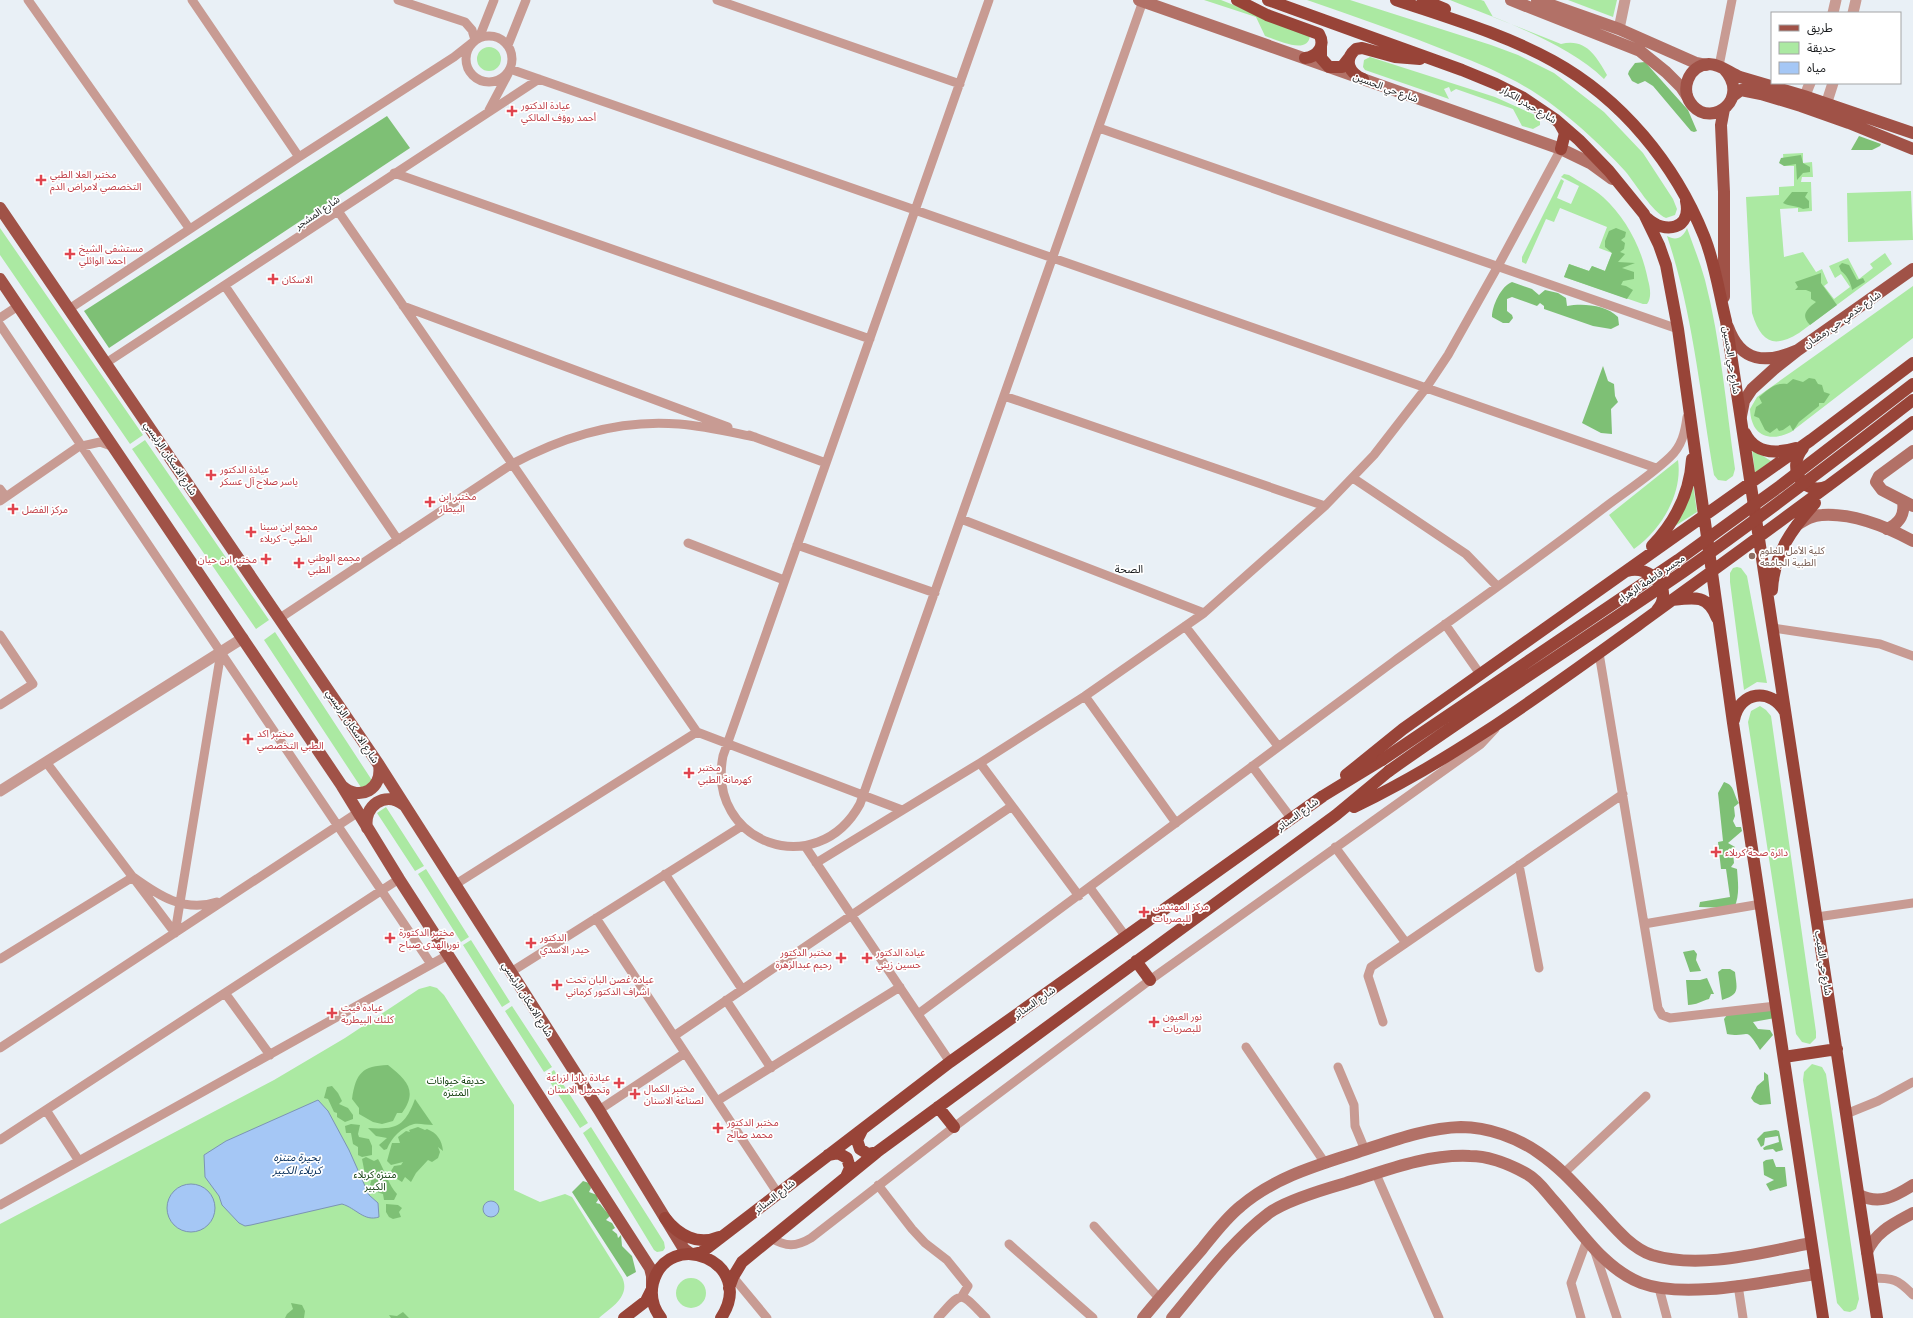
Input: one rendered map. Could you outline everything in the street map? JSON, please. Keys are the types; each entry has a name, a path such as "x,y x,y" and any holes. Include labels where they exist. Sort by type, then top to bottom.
{"highway":[{"path":"1238,0 1266,14 1317,32 1321,37 1321,58 1329,67 1342,66 1356,49 1362,48 1395,57 1434,60"},
{"name":"شارع حيدر الكرار","path":"1268,0 1496,84 1522,97 1556,120 1594,154 1644,214 1659,245 1666,265 1678,329"},
{"path":"1396,0 1477,27 1554,62 1596,91 1626,117 1645,137 1668,167 1683,191 1704,237 1726,321"},
{"path":"1423,0 1452,12 1477,27"},
{"path":"1305,58 1314,56 1322,46"},
{"path":"1349,58 1349,67 1352,72 1363,79"},
{"path":"1556,120 1562,126 1565,133 1562,149"},
{"path":"1644,214 1658,227 1669,228 1679,225 1686,216 1687,209 1683,191"},
{"name":"شارع حي الحسين","path":"1726,321 1770,609"},
{"path":"1678,329 1733,722 1823,1318"},
{"path":"1323,796 1376,750 1480,674 1811,440 1913,363"},
{"name":"مجسر فاطمة الزهراء","path":"1382,760 1678,560 1780,486 1913,384"},
{"name":"مجسر فاطمة الزهراء","path":"1336,815 1389,771 1489,701 1689,567 1785,498 1913,400"},
{"path":"1741,421 1747,438 1752,444 1764,451 1788,451 1811,440"},
{"path":"724,1315 729,1299 731,1282 742,1262 877,1152 1336,815 1422,770 1503,719 1599,653 1759,538 1913,422"},
{"path":"1622,573 1657,541 1678,511 1689,479 1694,438"},
{"path":"1811,440 1798,456 1796,466 1798,476 1805,484 1814,488 1825,488 1834,482"},
{"path":"1770,609 1772,580 1776,561 1784,543 1796,526 1834,482"},
{"path":"1622,573 1628,570 1641,569 1648,571 1658,580 1661,586 1661,605 1652,614"},
{"path":"1672,600 1692,598 1704,601 1713,609 1720,626"},
{"name":"شارع حي النقيب","path":"1770,609 1877,1318"},
{"path":"1733,722 1735,713 1740,705 1747,699 1756,696 1766,696 1774,699 1781,705 1786,714"},
{"name":"شارع السناتر","path":"624,1318 644,1303 652,1289 654,1278 669,1260 679,1256 702,1252 777,1192 863,1130 950,1062 1291,818 1323,796 1382,760"},
{"path":"1136,961 1150,980"},
{"path":"1784,1057 1837,1049"},
{"path":"938,1107 954,1127"},
{"path":"863,1130 857,1137 857,1144 860,1149 868,1154 877,1152"},
{"path":"828,1155 838,1153 847,1158 850,1168 846,1177"},
{"path":"665,1218 679,1232 693,1239 709,1241 725,1234"},
{"path":"692,1254 710,1259 717,1264 727,1279 731,1282"},
{"path":"652,1289 652,1301 656,1313 661,1318"}],"main road":[{"path":"1511,0 1640,51 1666,72 1681,87 1695,108 1702,112 1717,112 1724,109 1737,92 1744,90 1802,101"},
{"path":"1537,0 1619,29 1690,61 1721,67 1740,77 1802,101 1825,109 1913,133"},
{"name":"شارع حي الحسين","path":"1141,1 1562,149 1590,163 1625,190"},
{"path":"1687,96 1687,81 1690,74 1696,69 1706,65"},
{"path":"1721,67 1733,81 1733,96"},
{"name":"شارع حي الحسين","path":"1724,109 1720,124 1724,192 1723,276 1726,321"},
{"path":"1825,109 1913,149"},
{"name":"شارع الاسكان الرئيسي","path":"0,208 379,765 599,1110 684,1250 692,1254"},
{"path":"1886,288 1913,261"},
{"path":"1886,288 1913,269"},
{"path":"0,279 342,786 357,813 399,879 650,1268 652,1276 652,1289"},
{"name":"شارع خدمي حي رمضان","path":"1798,350 1886,288"},
{"path":"1726,321 1734,340 1741,349 1754,357 1769,360 1798,350"},
{"path":"1741,421 1744,401 1752,389 1798,350"},
{"path":"1887,529 1899,521 1904,508 1908,504 1878,487 1876,482 1882,473 1913,451"},
{"path":"1796,526 1812,517 1833,515 1856,519 1887,529 1913,541"},
{"path":"342,786 353,793 360,793 372,789 379,778 379,765"},
{"path":"367,828 366,822 368,811 377,802 388,799 400,802 405,806"},
{"path":"1143,1318 1228,1218 1240,1206 1258,1192 1279,1180 1324,1163 1406,1136 1461,1127 1476,1128 1521,1142 1539,1153 1564,1173 1612,1226 1632,1244 1656,1256 1669,1259 1705,1260 1742,1256 1811,1243"},
{"path":"1172,1318 1237,1240 1271,1212 1315,1192 1424,1159 1471,1156 1499,1161 1529,1175 1543,1188 1606,1261 1640,1282 1659,1288 1704,1289 1816,1274"},
{"path":"1859,1194 1869,1200 1883,1199 1892,1197 1913,1185"},
{"path":"1867,1252 1871,1242 1884,1230 1913,1213"}],"street":[{"path":"28,0 190,228"},
{"path":"192,0 299,157"},
{"path":"398,0 465,22 470,26 475,40"},
{"path":"494,0 475,40 466,55 468,69 477,79 491,82 498,80 509,70"},
{"path":"508,45 526,0"},
{"path":"717,0 960,84"},
{"path":"989,0 784,580 721,765 721,782 729,808 742,826 756,837 769,843 783,846 805,846 825,839 843,827 853,816 864,795 1099,128 1141,1"},
{"path":"1619,29 1625,0"},
{"path":"1721,67 1732,0"},
{"path":"1833,12 1836,0"},
{"path":"1854,12 1856,0"},
{"path":"69,309 190,228 454,57 475,40 485,36 498,37 508,45 512,57 509,70 499,93 487,113"},
{"path":"509,70 539,79 1656,468"},
{"name":"شارع المشجر","path":"106,363 539,79"},
{"path":"1802,101 1810,84"},
{"path":"1825,109 1833,84"},
{"path":"1099,128 1678,329"},
{"path":"816,863 980,763 1086,696 1204,613 1325,506 1353,478 1403,420 1448,355 1562,149"},
{"path":"394,173 870,339"},
{"path":"338,211 697,732 902,810"},
{"path":"225,286 398,540"},
{"path":"0,318 18,306"},
{"path":"403,306 826,463"},
{"path":"0,325 431,964"},
{"path":"1004,396 1325,506"},
{"path":"918,1014 1090,888 1278,746 1575,530 1656,468 1674,453 1681,441 1685,431 1689,404"},
{"path":"280,618 512,464 539,449 564,439 596,430 633,424 679,424 755,437"},
{"path":"0,489 3,499 81,445 100,442 114,447"},
{"path":"1353,478 1466,554 1497,586"},
{"path":"961,519 1204,613"},
{"path":"688,543 784,580"},
{"path":"797,545 935,593"},
{"path":"1445,624 1480,674"},
{"path":"1185,626 1278,746"},
{"path":"1773,628 1873,643 1913,656"},
{"path":"0,635 33,684 0,705"},
{"path":"0,791 243,638"},
{"path":"175,933 221,652"},
{"path":"1599,653 1658,1008 1662,1015 1670,1018 1776,1006"},
{"path":"1086,696 1176,823"},
{"path":"771,1238 786,1245 803,1243 954,1127 1150,980 1481,744 1503,719"},
{"path":"456,884 697,732"},
{"path":"46,762 175,933"},
{"path":"980,763 1079,896"},
{"path":"1252,766 1291,818"},
{"path":"1383,1022 1368,973 1371,967 1622,794"},
{"path":"674,1036 1012,806"},
{"path":"1,1045 357,813"},
{"path":"511,972 742,826"},
{"path":"805,846 950,1062"},
{"path":"1335,847 1406,943"},
{"path":"1520,865 1539,968"},
{"path":"665,874 742,989"},
{"path":"133,877 156,894 180,903 201,905 224,901"},
{"path":"0,959 133,877"},
{"path":"0,1140 399,879"},
{"path":"1090,888 1126,936"},
{"path":"1817,917 1913,903"},
{"path":"1644,924 1760,904"},
{"path":"596,918 777,1192"},
{"path":"0,1204 448,955"},
{"path":"717,1101 900,987"},
{"path":"225,993 270,1055"},
{"path":"726,1000 771,1068"},
{"path":"1246,1047 1324,1163"},
{"path":"599,1110 685,1053"},
{"path":"1338,1067 1354,1105 1355,1126 1365,1150"},
{"path":"1846,1114 1878,1101 1913,1082"},
{"path":"1564,1173 1646,1096"},
{"path":"46,1110 79,1161"},
{"path":"1376,1174 1439,1318"},
{"path":"878,1185 925,1243 947,1260 968,1286 962,1296 955,1298 938,1318"},
{"path":"1094,1226 1159,1298"},
{"path":"1009,1244 1092,1318"},
{"path":"1581,1318 1571,1283 1590,1244"},
{"path":"1590,1244 1617,1318"},
{"path":"1871,1278 1890,1278 1897,1280 1913,1295"},
{"path":"731,1282 767,1318"},
{"path":"1738,1285 1743,1318"},
{"path":"1659,1288 1667,1318"},
{"path":"962,1296 986,1318"}],"green space":[{"path":"1204,0 1221,0 1310,35 1308,41 1304,45 1298,46 1265,36 1256,17"},
{"path":"1307,0 1350,0 1491,45 1518,55 1554,73 1604,112 1643,153 1673,199 1677,209 1675,215 1666,218 1655,210 1625,171 1582,129 1542,97 1518,82 1465,58 1398,32"},
{"path":"1450,0 1484,1 1493,17 1489,15"},
{"path":"1568,0 1617,0 1613,17"},
{"path":"1511,24 1561,44 1570,43 1584,46 1599,61 1607,75 1604,79 1572,54"},
{"path":"489,47 498,50 501,59 498,68 489,71 480,68 477,59 480,50"},
{"path":"1370,57 1495,97 1537,116 1540,119 1540,125 1533,129 1522,126 1513,109 1456,89 1451,92 1449,87 1444,89 1449,99 1365,70 1363,67 1364,60"},
{"path":"1645,62 1688,110 1697,131 1691,131 1653,86 1645,81 1638,84 1632,81 1628,74 1629,71 1635,63"},
{"path":"387,116 410,148 109,348 84,311"},
{"path":"1859,136 1881,144 1872,150 1851,150"},
{"path":"1803,153 1803,163 1812,162 1813,177 1802,177 1801,182 1811,182 1812,211 1798,212 1798,208 1780,209 1784,257 1803,252 1816,272 1822,269 1828,283 1824,286 1834,299 1850,287 1841,274 1835,278 1829,266 1848,258 1859,279 1873,268 1870,264 1885,253 1892,264 1799,333 1782,341 1775,341 1769,340 1759,331 1752,313 1746,197 1779,195 1779,187 1794,186 1794,166 1784,166 1783,154"},
{"path":"1801,155 1803,163 1810,167 1810,172 1803,173 1797,180 1796,164 1784,166 1779,163 1781,158"},
{"path":"1564,174 1569,175 1603,197 1612,206 1626,225 1642,257 1645,268 1650,292 1650,299 1647,304 1643,304 1564,277 1569,264 1589,271 1592,266 1605,271 1612,253 1599,248 1607,227 1560,208 1554,222 1546,219 1526,264 1522,262 1522,257 1561,179 1564,181 1557,198 1571,204 1579,186 1561,177"},
{"path":"1911,191 1913,240 1848,242 1847,193"},
{"path":"1792,192 1808,192 1805,197 1809,201 1809,208 1803,209 1783,203"},
{"path":"0,228 143,435 130,444 0,255"},
{"path":"1616,228 1626,232 1625,237 1621,240 1625,243 1624,249 1620,252 1625,254 1618,262 1635,263 1622,268 1634,272 1634,279 1623,281 1621,285 1633,290 1627,299 1564,277 1569,264 1589,271 1592,266 1605,271 1612,253 1605,247 1605,241 1609,231"},
{"path":"1687,228 1699,260 1711,303 1723,374 1735,469 1733,476 1726,481 1718,480 1714,475 1690,324 1676,265 1667,236 1670,238 1679,238"},
{"path":"1842,263 1849,265 1857,280 1863,278 1865,282 1852,290 1848,279 1841,271 1839,266"},
{"path":"1821,273 1821,283 1837,305 1810,325 1805,318 1805,315 1810,307 1816,302 1811,299 1811,292 1806,290 1795,290 1798,287 1795,282"},
{"path":"1512,282 1532,289 1539,295 1545,290 1558,293 1566,298 1567,306 1587,305 1601,307 1618,317 1619,325 1611,329 1593,326 1544,309 1544,306 1540,303 1537,306 1512,297 1507,299 1507,311 1513,318 1509,323 1503,323 1492,317 1492,313 1495,302 1501,292 1508,284"},
{"path":"1913,286 1913,338 1791,432 1775,437 1762,434 1757,431 1751,418 1750,409 1757,397"},
{"path":"1603,366 1608,381 1614,384 1615,396 1618,402 1611,409 1612,434 1601,433 1582,423"},
{"path":"1809,378 1815,379 1818,384 1822,385 1824,392 1830,394 1824,403 1819,403 1819,406 1799,422 1793,431 1790,425 1779,431 1777,428 1770,433 1765,430 1759,418 1754,416 1756,407 1762,403 1759,397 1775,385 1787,384 1793,379 1803,382"},
{"path":"145,440 269,620 256,629 132,449"},
{"path":"1752,449 1771,461 1755,473"},
{"path":"1678,460 1679,473 1677,486 1668,510 1653,532 1634,549 1609,515"},
{"path":"1693,484 1697,512 1675,526 1684,510"},
{"path":"1733,568 1741,568 1747,576 1767,683 1757,682 1744,690 1730,582 1730,573"},
{"path":"275,632 377,788 366,795 264,640"},
{"path":"1760,706 1771,716 1816,1032 1816,1038 1810,1044 1802,1042 1796,1034 1748,722 1751,711"},
{"path":"1724,782 1730,785 1739,803 1734,807 1735,816 1733,821 1736,827 1741,827 1742,831 1728,843 1735,847 1733,853 1734,863 1731,867 1737,869 1737,899 1734,908 1699,907 1700,902 1730,897 1726,869 1721,869 1718,842 1723,841 1718,793"},
{"path":"386,807 424,866 415,871 377,813"},
{"path":"426,869 469,937 461,942 418,874"},
{"path":"471,940 510,1002 502,1007 463,945"},
{"path":"1694,950 1697,954 1696,960 1701,971 1690,972 1683,952"},
{"path":"1722,969 1730,969 1735,972 1737,987 1732,996 1722,1000 1718,972"},
{"path":"1707,978 1714,994 1711,994 1709,999 1696,1004 1688,1005 1686,980 1700,980"},
{"name":"متنزه كربلاء الكبير","path":"430,986 437,988 444,995 514,1105 514,1190 540,1202 565,1194 572,1197 622,1277 624,1290 622,1295 614,1305 599,1318 0,1318 0,1224 274,1080 345,1038 419,989"},
{"path":"512,1006 552,1067 544,1072 505,1011"},
{"path":"1773,1010 1775,1018 1753,1022 1758,1029 1770,1030 1773,1035 1760,1050 1749,1035 1727,1034 1724,1019 1727,1015"},
{"path":"1812,1064 1822,1067 1826,1074 1859,1299 1856,1309 1850,1312 1844,1311 1837,1303 1803,1080 1804,1072"},
{"path":"388,1065 405,1081 410,1092 407,1105 402,1113 397,1113 393,1121 382,1124 373,1122 359,1114 359,1108 352,1099 358,1077 366,1069"},
{"path":"554,1070 588,1123 580,1128 546,1076"},
{"path":"1764,1072 1768,1075 1771,1104 1760,1105 1754,1102 1751,1098 1757,1086 1764,1080"},
{"path":"332,1086 342,1101 339,1104 348,1108 353,1115 353,1119 345,1122 337,1117 337,1113 334,1112 328,1099 324,1098 327,1087"},
{"path":"415,1099 433,1125 410,1125 398,1134 391,1141 387,1149 384,1150 379,1145 387,1138 376,1136 368,1128 386,1128 399,1124 408,1115"},
{"path":"351,1124 360,1125 358,1134 359,1137 369,1139 372,1146 372,1155 362,1157 358,1155 358,1147 353,1144 351,1133 346,1133 345,1126"},
{"path":"418,1127 425,1130 427,1129 434,1133 440,1140 443,1151 438,1147 440,1152 438,1158 432,1162 428,1160 416,1173 411,1182 405,1177 402,1182 394,1177 391,1171 394,1166 401,1165 403,1162 391,1165 387,1161 392,1143 400,1143 398,1137 406,1131 410,1132 409,1130"},
{"path":"591,1127 664,1242 665,1248 663,1251 657,1252 654,1250 583,1133"},
{"path":"1779,1131 1783,1150 1776,1152 1773,1149 1764,1150 1763,1148 1766,1146 1779,1142 1778,1136 1765,1138 1764,1145 1761,1147 1757,1139 1764,1132"},
{"path":"366,1157 374,1161 378,1159 397,1194 394,1200 384,1200 383,1194 377,1192 370,1185 372,1178 365,1174 362,1159"},
{"path":"1773,1159 1776,1167 1785,1167 1787,1186 1770,1191 1766,1184 1774,1180 1764,1175 1763,1162"},
{"path":"583,1181 589,1183 591,1188 589,1192 597,1195 598,1200 596,1203 600,1204 610,1216 606,1220 612,1223 615,1228 612,1230 617,1234 618,1238 621,1235 622,1246 632,1256 636,1272 627,1277 572,1192"},
{"path":"386,1204 398,1205 402,1208 399,1212 401,1217 393,1219 389,1217 386,1212"},
{"path":"691,1278 702,1282 706,1293 702,1304 691,1308 680,1304 676,1293 680,1282"},
{"path":"291,1303 302,1305 305,1311 304,1318 285,1318 293,1309"},
{"path":"403,1312 409,1318 391,1318 389,1315 397,1316"}],"water":[{"name":"بحيرة متنزه كربلاء الكبير","path":"318,1100 328,1111 349,1150 369,1195 378,1203 379,1217 369,1218 342,1204 251,1225 245,1226 239,1223 222,1205 219,1196 205,1177 204,1155 226,1141"},
{"path":"191,1184 200,1186 208,1191 213,1199 215,1208 213,1217 208,1225 200,1230 191,1232 182,1230 174,1225 169,1217 167,1208 169,1199 174,1191 182,1186"},
{"path":"488,1201 494,1201 499,1206 497,1215 494,1217 488,1217 483,1212 483,1206"}],"place":[{"name":"عيادة الدكتور أحمد روؤف المالكي","path":"512,111"},
{"name":"مختبر العلا الطبي التخصصي لامراض الدم","path":"41,180"},
{"name":"مستشفى الشيخ احمد الوائلي","path":"70,254"},
{"name":"الاسكان","path":"273,279"},
{"name":"عيادة الدكتور ياسر صلاح آل عسكر","path":"211,475"},
{"name":"مختبر ابن البيطار","path":"430,502"},
{"name":"مركز الفضل","path":"13,509"},
{"name":"مجمع ابن سينا الطبي - كربلاء","path":"251,532"},
{"name":"كلية الأمل للعلوم الطبية الجامعة","path":"1752,556"},
{"name":"مختبر ابن حيان","path":"266,559"},
{"name":"مجمع الوطني الطبي","path":"299,563"},
{"name":"مختبر اكد الطبي التخصصي","path":"248,739"},
{"name":"مختبر كهرمانة الطبي","path":"689,773"},
{"name":"دائرة صحة كربلاء","path":"1716,852"},
{"name":"مركز المهندس للبصريات","path":"1144,912"},
{"name":"مختبر الدكتورة نور الهدى صباح","path":"390,938"},
{"name":"الدكتور حيدر الاسدي","path":"531,943"},
{"name":"مختبر الدكتور رحيم عبدالزهرة","path":"841,958"},
{"name":"عيادة الدكتور حسين زيني","path":"867,958"},
{"name":"عياده غصن البان تحت اشراف الدكتور كرماني","path":"557,985"},
{"name":"عيادة فيت كلنك البيطرية","path":"332,1013"},
{"name":"نور العيون للبصريات","path":"1154,1022"},
{"name":"عيادة برادا لزراعة وتجميل الاسنان","path":"619,1083"},
{"name":"مختبر الكمال لصناعة الاسنان","path":"635,1094"},
{"name":"مختبر الدكتور محمد صالح","path":"718,1128"}],"district":[{"name":"الصحة","path":"1129,569"}],"park label":[{"name":"حديقة حيوانات المتنزه","path":"456,1086"}]}
